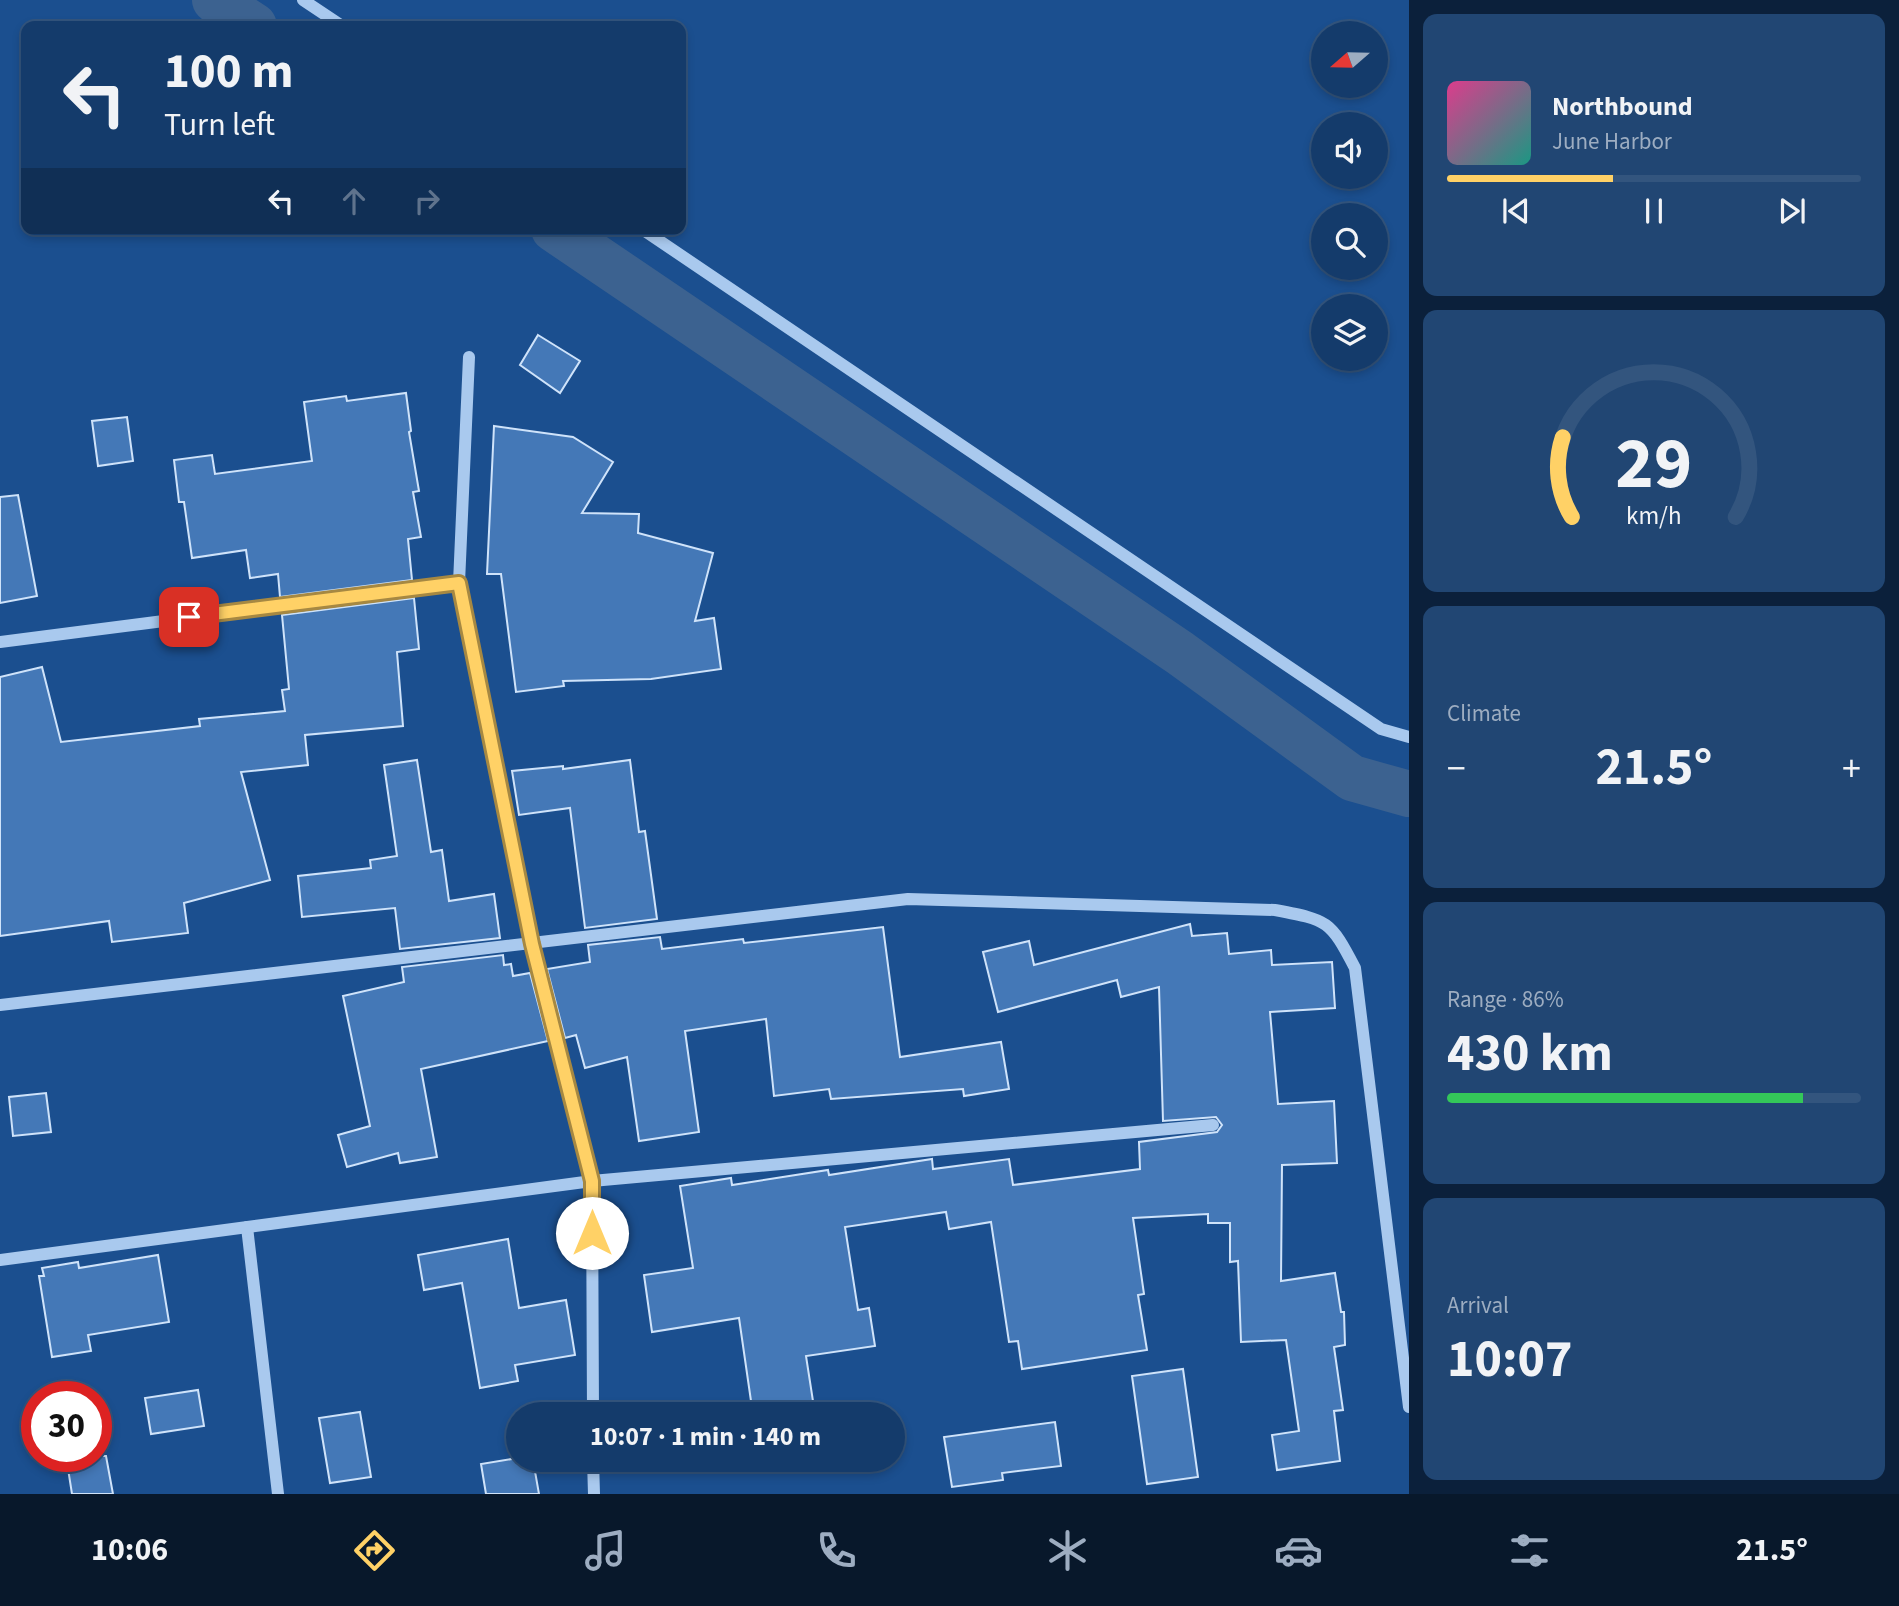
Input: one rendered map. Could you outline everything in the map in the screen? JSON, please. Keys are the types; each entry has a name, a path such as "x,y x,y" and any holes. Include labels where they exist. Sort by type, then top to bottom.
{"street":[{"path":"303,0 334,21"},
{"path":"651,235 1381,729 1409,737"},
{"path":"469,357 459,583 532,944 592,1181 593,1402"},
{"path":"0,642 459,583"},
{"path":"0,1005 908,899 1275,910 1318,918 1337,935 1355,968 1409,1407"},
{"path":"0,1260 592,1181 1213,1125"},
{"path":"247,1227 278,1494"},
{"path":"593,1472 594,1494"}],"building":[{"path":"538,335 580,361 560,393 520,365"},
{"path":"406,393 409,432 419,491 413,492 421,537 408,539 412,580 280,597 278,574 250,578 246,550 192,558 184,502 179,502 174,460 212,455 215,474 312,461 304,402 346,396 347,401"},
{"path":"127,417 133,461 98,466 92,421"},
{"path":"494,426 573,437 613,462 582,513 639,514 638,533 713,553 695,621 714,618 721,669 651,679 563,681 564,686 516,692 501,574 487,574"},
{"path":"18,495 37,596 0,603 0,497"},
{"path":"414,598 419,649 397,652 403,726 305,735 308,765 241,772 270,880 184,903 188,933 112,942 109,921 0,936 0,677 42,667 61,742 200,726 199,719 285,711 282,690 289,689 282,615"},
{"path":"417,760 431,852 442,850 449,901 494,894 500,938 400,949 395,908 302,917 298,876 371,868 370,860 397,856 384,765"},
{"path":"630,760 639,832 645,831 657,919 585,928 570,808 519,815 512,771 563,766 563,769"},
{"path":"1190,924 1192,936 1227,933 1229,954 1271,950 1272,965 1332,962 1335,1008 1270,1012 1278,1104 1334,1101 1337,1163 1282,1165 1281,1281 1335,1273 1341,1312 1344,1312 1345,1345 1334,1347 1343,1410 1334,1411 1340,1461 1277,1470 1272,1435 1299,1431 1286,1340 1241,1342 1238,1261 1230,1262 1230,1223 1208,1223 1208,1214 1133,1218 1144,1294 1138,1295 1147,1350 1022,1369 1018,1341 1009,1342 991,1222 949,1229 946,1212 845,1227 858,1310 869,1308 875,1346 806,1356 813,1402 745,1402 751,1401 739,1318 652,1332 644,1275 693,1268 680,1186 731,1178 732,1185 828,1170 829,1175 932,1159 933,1169 1009,1159 1013,1185 1140,1169 1139,1142 1217,1132 1222,1125 1216,1117 1163,1121 1159,987 1121,997 1117,980 998,1012 983,952 1029,941 1034,965"},
{"path":"883,927 900,1057 1001,1042 1009,1089 964,1096 963,1089 831,1099 829,1089 774,1096 766,1019 685,1031 699,1132 639,1141 627,1057 585,1068 576,1035 565,1038 547,969 590,962 588,945 660,937 662,949 743,939 744,943"},
{"path":"503,955 504,965 511,964 513,976 530,973 548,1041 421,1069 437,1157 400,1163 398,1153 347,1167 338,1135 370,1126 343,996 404,982 402,967"},
{"path":"46,1093 51,1132 13,1136 9,1097"},
{"path":"508,1239 519,1308 566,1300 575,1355 515,1365 518,1381 480,1388 462,1283 424,1290 418,1255"},
{"path":"158,1255 169,1322 88,1335 91,1351 52,1357 39,1276 44,1276 42,1268 78,1262 79,1268"},
{"path":"1183,1369 1198,1477 1147,1484 1132,1376"},
{"path":"198,1390 204,1426 151,1434 145,1398"},
{"path":"360,1412 371,1477 330,1483 319,1418"},
{"path":"1055,1422 1061,1466 1002,1473 1003,1480 952,1487 944,1437"},
{"path":"506,1460 506,1472 535,1472 539,1494 486,1494 481,1464"},
{"path":"69,1472 109,1472 113,1494 72,1494"}],"waterway":[{"path":"215,0 246,21"},
{"path":"563,235 1180,653 1352,778 1409,794"}],"route":[{"path":"189,617 459,583 532,944 592,1181 592,1233"}]}
